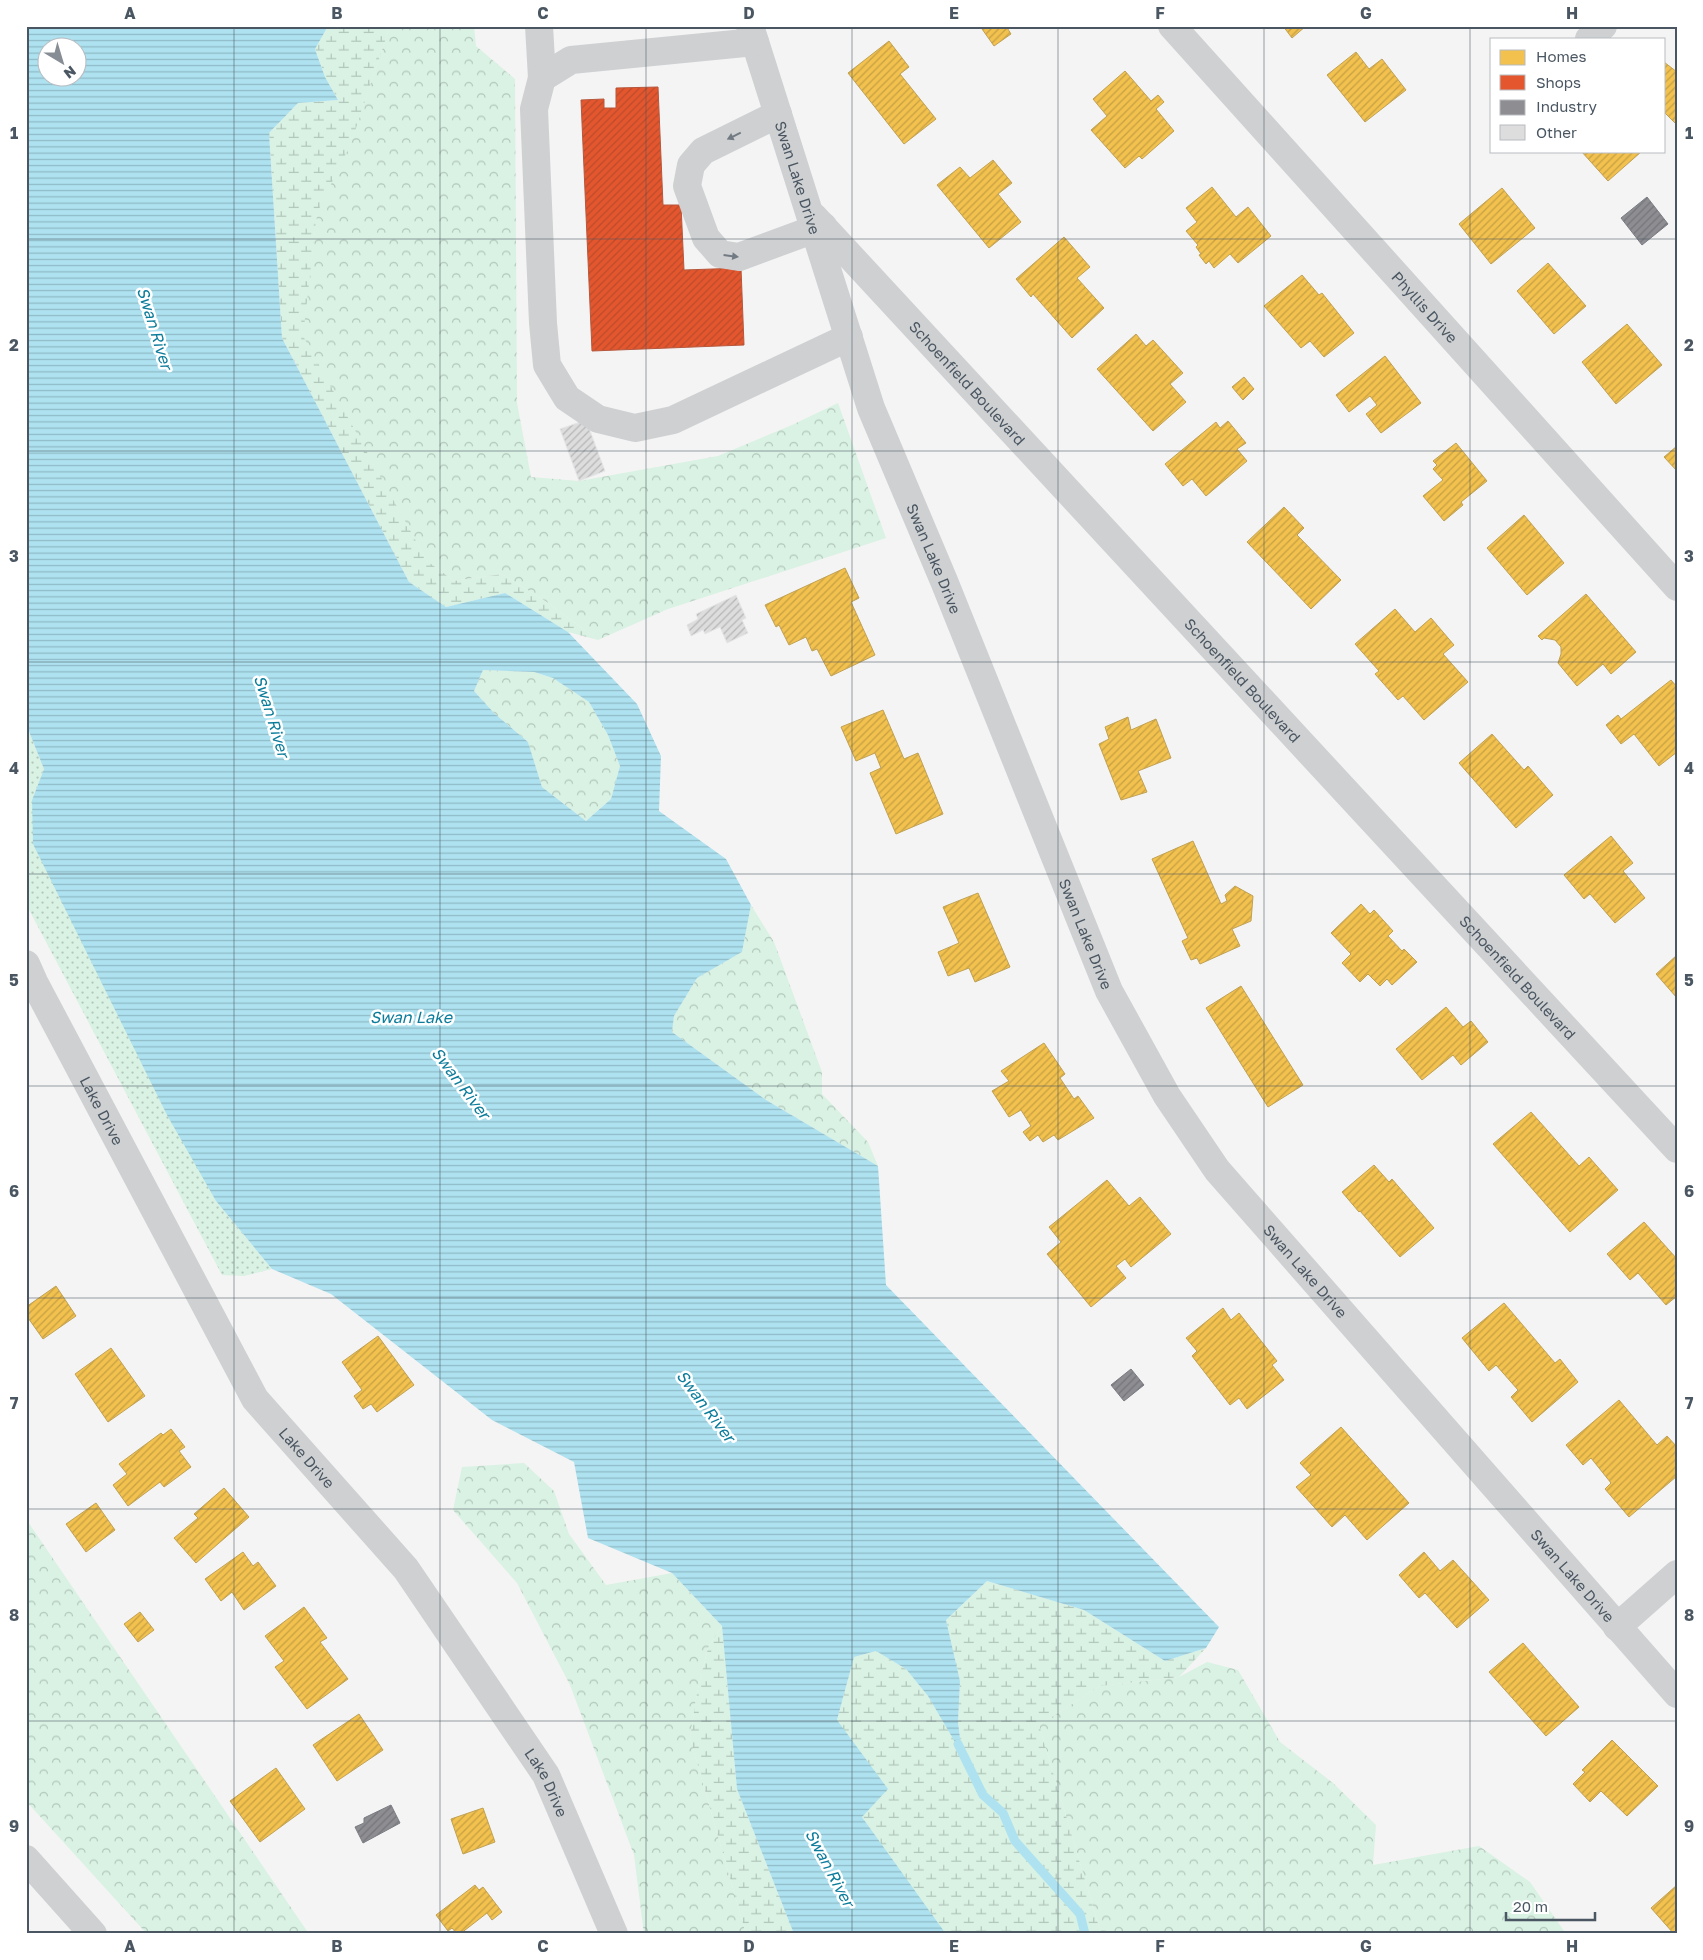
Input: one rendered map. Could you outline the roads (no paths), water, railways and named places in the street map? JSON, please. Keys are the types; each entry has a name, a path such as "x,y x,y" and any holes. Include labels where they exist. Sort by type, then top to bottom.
{"street":[{"path":"539,26 542,78 534,109 544,332 547,365 568,398 598,419 635,428 672,420 849,337"},
{"name":"Phyllis Drive","path":"1172,26 1677,587"},
{"path":"1590,38 1603,26"},
{"path":"542,78 571,60 752,34"},
{"name":"Swan Lake Drive","path":"752,34 815,222 871,408 948,590 1109,991 1167,1096 1217,1170 1677,1694"},
{"path":"778,114 703,151 690,165 687,186 706,238 720,254 739,257 815,222"},
{"name":"Schoenfield Boulevard","path":"815,222 1677,1150"},
{"name":"Lake Drive","path":"26,964 255,1399 406,1569 546,1775 614,1934"},
{"path":"1617,1627 1677,1574"},
{"path":"26,1859 93,1934"}],"water":[{"name":"Swan Lake","path":"26,26 328,26 315,49 325,77 338,100 298,103 269,133 282,338 409,582 446,607 505,593 568,632 637,704 661,756 659,811 726,859 751,905 742,952 697,978 674,1016 672,1032 766,1100 878,1166 886,1285 1219,1627 1206,1648 1165,1661 1084,1610 987,1581 946,1620 960,1681 958,1722 962,1754 928,1696 906,1669 876,1651 854,1657 837,1720 888,1789 862,1817 946,1934 794,1934 737,1789 722,1626 672,1573 588,1538 574,1462 492,1420 331,1294 272,1269 216,1201 167,1115 33,844 32,800 44,769 26,724","holes":["483,670 534,672 553,678 589,702 608,735 620,766 611,799 586,821 542,787 528,742 494,713 474,691"]}],"waterway":[{"path":"958,1744 983,1795 1003,1813 1015,1841 1080,1914 1085,1934"}],"water label":[{"name":"Swan River","path":"155,328"},
{"name":"Swan River","path":"272,716"},
{"name":"Swan River","path":"461,1083"},
{"name":"Swan River","path":"706,1406"},
{"name":"Swan River","path":"830,1868"}]}
